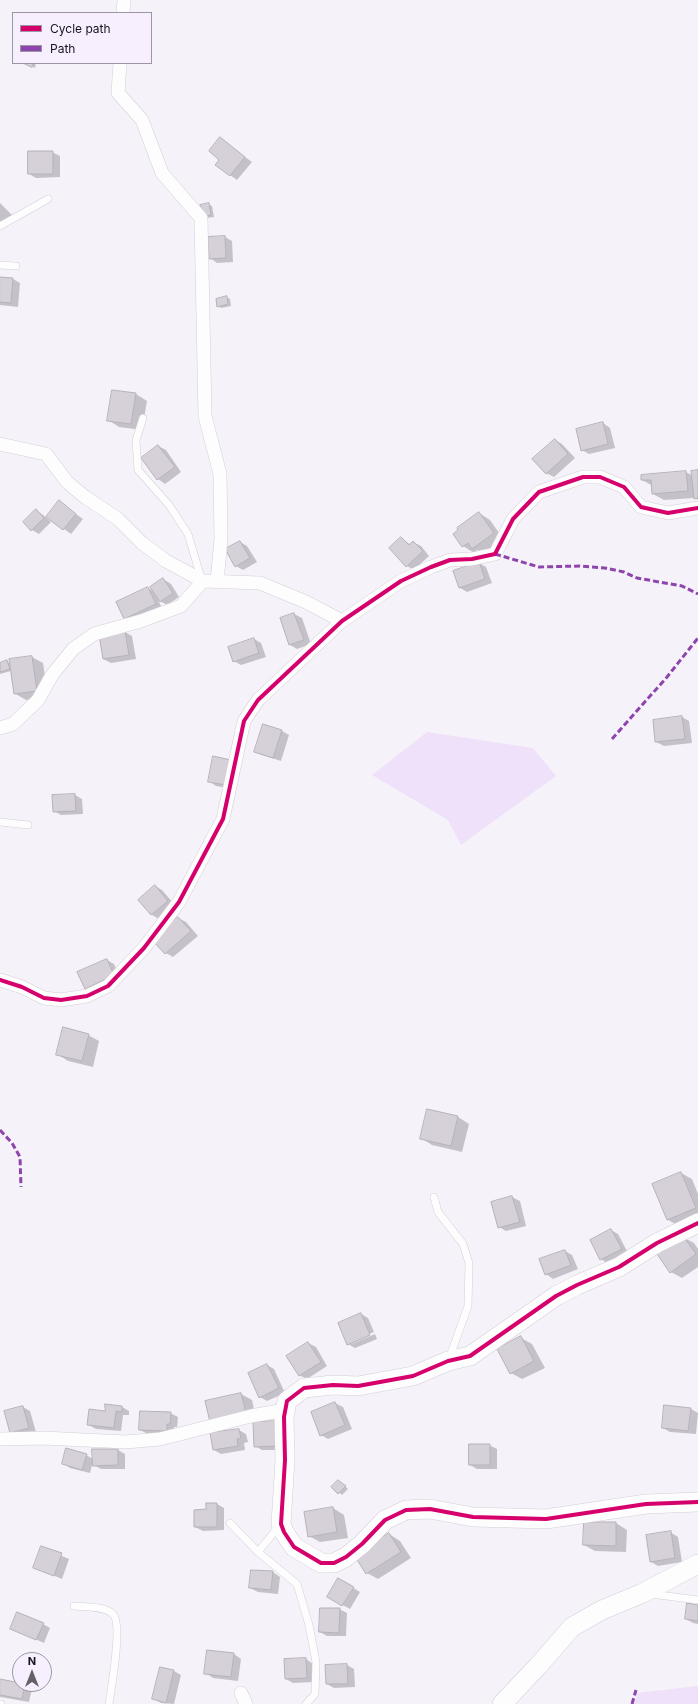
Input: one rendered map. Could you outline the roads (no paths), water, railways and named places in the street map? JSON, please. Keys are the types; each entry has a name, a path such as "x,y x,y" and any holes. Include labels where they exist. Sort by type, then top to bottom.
{"street":[{"path":"123,12 124,0"},
{"path":"120,64 118,93 142,120 162,173 200,218 205,416 220,474 221,539 218,582"},
{"path":"0,444 46,454 67,482 85,498 118,519 142,543 166,561 203,581 260,584 306,602 342,621"},
{"path":"0,980 22,987 44,998 61,1000 86,996 108,986 144,948 179,902 223,819 244,721 258,700 342,621 401,581 450,560 472,559 495,554 513,519 539,492 583,477 600,477 624,488 641,507 668,513 698,508"},
{"path":"0,728 13,724 38,700 52,675 73,649 94,634 141,621 181,606 203,581"},
{"path":"698,1223 657,1243 619,1267 576,1285 556,1296 470,1356 448,1362 413,1376 358,1386 333,1385 304,1388 287,1401 285,1410 285,1460 281,1524 284,1532 294,1547 321,1563 334,1563 346,1557 362,1544 385,1520 406,1510 430,1509 473,1517 546,1519 646,1504 698,1502"},
{"path":"0,1440 43,1438 126,1442 160,1439 251,1416 285,1410"},
{"path":"502,1704 572,1627 602,1610 643,1593 698,1564"}],"lane":[{"path":"0,226 48,200"},
{"path":"0,265 16,266"},
{"path":"143,418 136,440 138,470 169,505 188,534 203,581"},
{"path":"0,822 28,825"},
{"path":"434,1197 438,1212 463,1244 469,1263 468,1306 448,1362"},
{"path":"230,1523 258,1552 297,1584 309,1625 316,1662 316,1694 306,1704"},
{"path":"258,1552 281,1524"},
{"path":"643,1593 698,1600"},
{"path":"74,1606 105,1610 114,1615 117,1622 118,1634 109,1704"}]}
